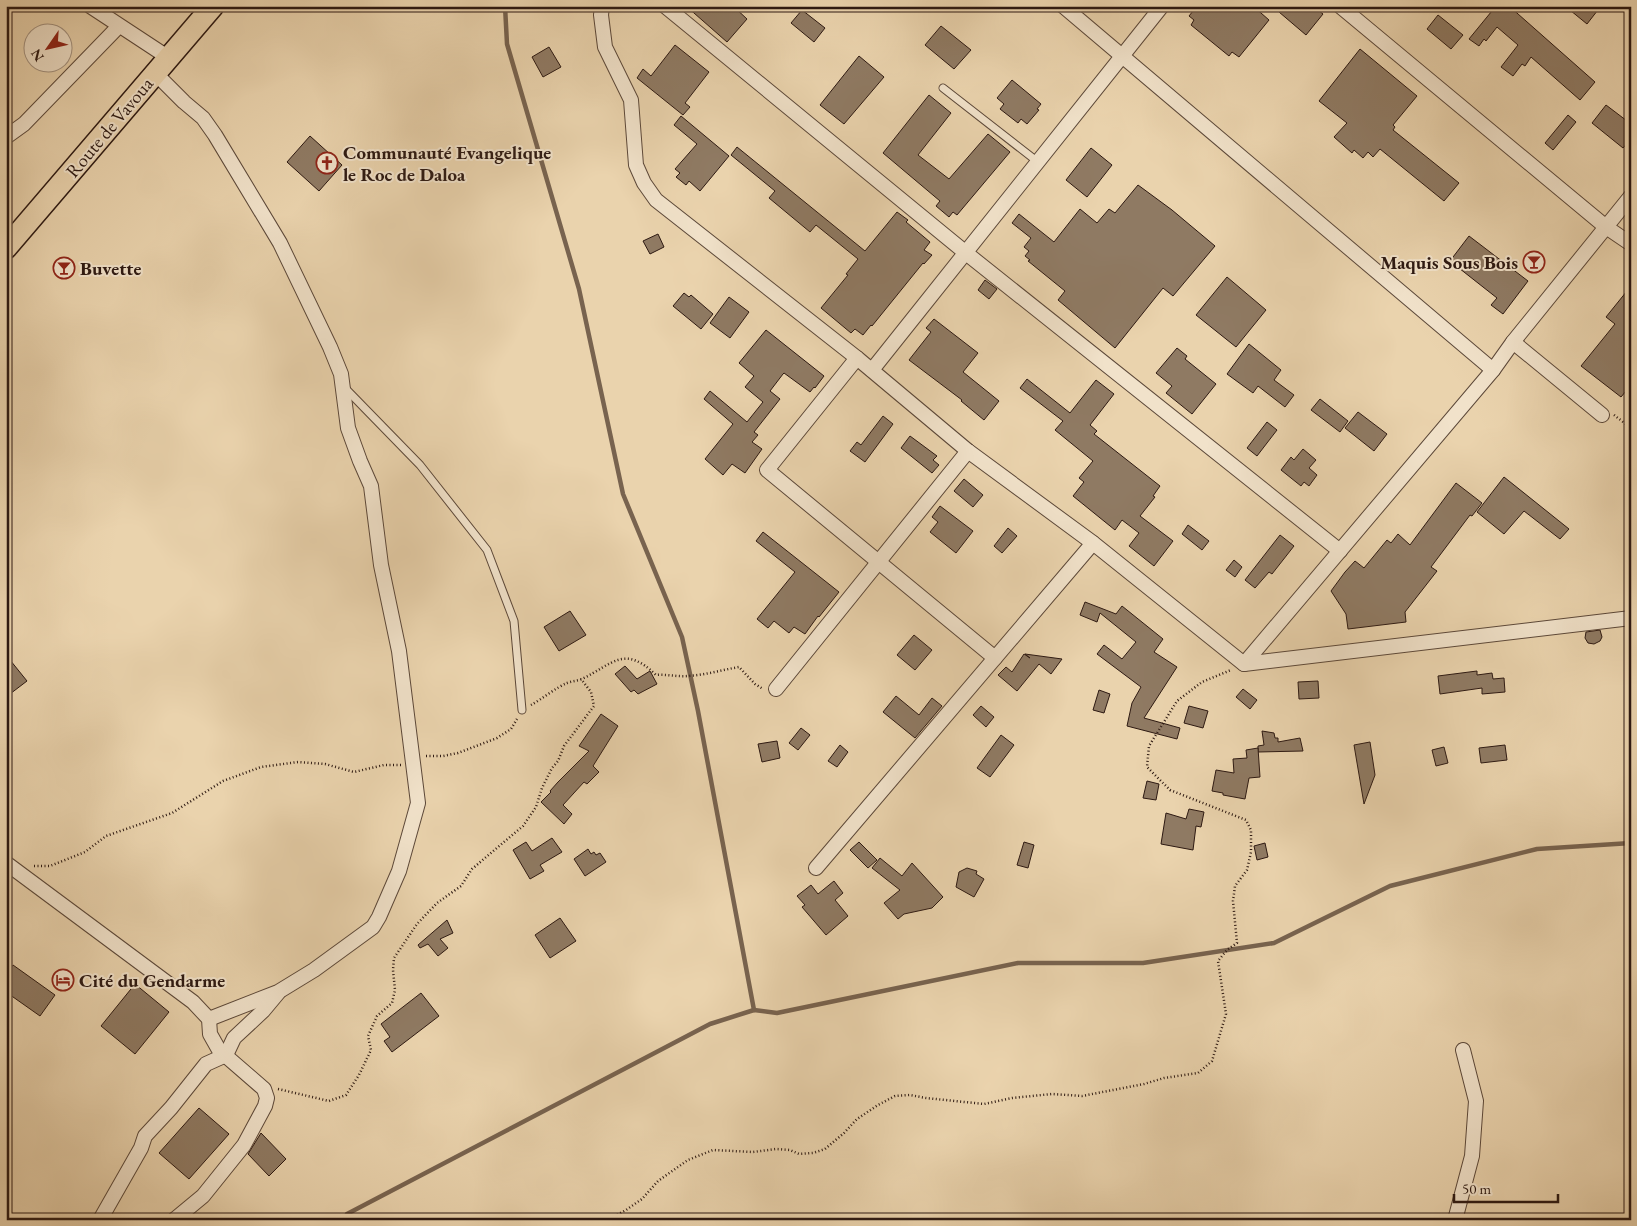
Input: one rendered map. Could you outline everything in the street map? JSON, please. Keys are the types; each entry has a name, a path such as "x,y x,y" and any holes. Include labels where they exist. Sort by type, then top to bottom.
{"main road":[{"name":"Route de Vavoua","path":"6,248 212,6"}],"street":[{"path":"90,6 119,26 162,66 184,102 210,126 280,243 330,347 341,374 348,428 371,486 381,565 398,650 418,803 399,871 380,917 373,927 314,970 278,992 209,1019"},
{"path":"602,6 601,15 605,46 631,100 636,165 644,183 656,200 872,370 968,451 1093,543 1244,664 1631,618"},
{"path":"665,6 966,253 1340,551"},
{"path":"1063,6 1493,370"},
{"path":"872,370 1162,6"},
{"path":"1340,6 1606,227 1631,244"},
{"path":"6,137 24,124 119,26"},
{"path":"1244,664 1493,370 1513,342 1631,196"},
{"path":"1513,342 1602,415"},
{"path":"857,358 767,470 995,658"},
{"path":"776,689 968,451"},
{"path":"816,868 1093,543"},
{"path":"9,865 193,1002 209,1019 210,1034 219,1050 264,1089 267,1098 265,1106 244,1145 203,1196 174,1220"},
{"path":"100,1220 141,1148 145,1136 171,1108 206,1064 226,1056 234,1038 264,1011 278,992"},
{"path":"1455,1220 1472,1156 1476,1101 1463,1050"}],"lane":[{"path":"944,88 1038,162"},
{"path":"342,384 420,465 487,550 514,621 522,710"}],"path":[{"path":"1602,415 1611,412 1631,428"},
{"path":"9,865 50,866 85,852 106,836 172,813 223,781 261,768 298,762 325,764 354,772 384,765 412,764 426,756 443,756 458,753 497,738 511,729 522,710 566,683 581,680 608,663 622,658 635,659 646,665 656,675 662,674 678,677 739,667 755,684 763,689 776,689"},
{"path":"608,1220 642,1199 658,1181 688,1160 712,1150 753,1152 776,1149 790,1150 799,1154 813,1153 825,1149 857,1119 895,1096 910,1094 926,1098 984,1104 1012,1098 1052,1094 1082,1096 1144,1084 1164,1078 1198,1073 1212,1061 1226,1014 1218,961 1237,942 1233,901 1235,886 1247,870 1251,852 1251,830 1246,820 1170,790 1147,767 1149,746 1177,701 1202,682 1244,664"},
{"path":"264,1089 280,1090 329,1101 346,1095 360,1075 371,1050 368,1036 377,1016 392,1003 394,958 417,924 437,903 460,886 476,865 523,826 536,807 542,788 552,768 558,762 564,746 594,706 591,692 581,680"}],"building":[{"path":"686,6 733,6 747,19 727,42"},
{"path":"1197,6 1253,6 1269,20 1239,57 1232,52 1229,56 1191,25 1194,20 1189,16"},
{"path":"1284,6 1313,6 1323,14 1306,35 1279,12"},
{"path":"1496,6 1509,6 1595,82 1580,100 1531,57 1525,66 1522,64 1513,76 1501,67 1518,45 1497,27 1486,41 1484,39 1479,46 1469,39"},
{"path":"1565,6 1601,6 1587,24"},
{"path":"802,10 825,28 814,42 791,23"},
{"path":"1438,15 1463,35 1451,49 1427,29"},
{"path":"941,26 971,50 954,69 925,45"},
{"path":"675,45 709,72 685,103 690,107 683,115 637,78 643,69 651,76"},
{"path":"549,47 561,67 543,77 532,57"},
{"path":"1360,49 1417,96 1393,125 1395,127 1393,130 1459,183 1444,201 1380,149 1373,157 1368,152 1363,158 1354,150 1352,153 1334,137 1347,123 1319,101"},
{"path":"859,56 884,77 844,124 820,105"},
{"path":"1012,80 1041,104 1037,109 1039,110 1027,124 1021,119 1018,123 1000,109 1004,104 997,98"},
{"path":"929,95 951,113 918,155 949,179 988,134 1010,152 957,215 953,212 949,217 936,206 940,201 883,153"},
{"path":"1606,105 1631,124 1631,139 1623,148 1592,123"},
{"path":"1568,115 1576,122 1553,150 1545,143"},
{"path":"681,116 729,156 700,191 689,181 686,185 676,177 680,173 675,169 697,144 674,125"},
{"path":"310,136 342,165 319,191 287,162"},
{"path":"737,147 865,251 897,212 930,242 924,250 932,255 923,263 863,335 855,329 851,333 821,308 848,275 846,274 858,259 816,225 810,232 769,198 775,191 731,155"},
{"path":"1091,148 1112,165 1087,197 1066,180"},
{"path":"1138,185 1172,210 1215,246 1173,296 1163,288 1115,348 1058,300 1065,291 1028,261 1030,260 1025,256 1029,251 1024,247 1031,238 1012,223 1019,214 1054,242 1080,209 1097,223 1109,209 1115,213"},
{"path":"658,234 664,247 650,254 643,241"},
{"path":"1469,236 1528,281 1503,314 1491,305 1497,298 1450,261"},
{"path":"1227,277 1266,310 1236,347 1196,315"},
{"path":"985,280 997,289 989,299 978,290"},
{"path":"1631,286 1631,385 1621,397 1581,366 1615,324 1606,317"},
{"path":"684,293 689,297 691,295 713,314 701,329 673,306"},
{"path":"729,297 749,312 730,338 710,323"},
{"path":"934,319 978,353 963,372 999,401 984,420 962,400 909,360 931,332 926,328"},
{"path":"766,330 824,376 810,392 784,373 770,391 780,399 754,432 758,435 752,442 762,449 745,473 732,464 723,475 705,459 733,424 704,399 710,391 747,422 763,402 745,387 754,376 739,363"},
{"path":"1249,344 1281,370 1274,380 1294,395 1285,407 1258,386 1253,393 1227,374"},
{"path":"1177,348 1187,356 1185,359 1216,384 1192,414 1166,393 1172,386 1156,373"},
{"path":"1027,379 1070,413 1096,380 1114,394 1090,425 1097,431 1094,434 1160,486 1153,496 1155,497 1140,516 1173,541 1154,566 1129,546 1139,533 1122,520 1115,530 1073,496 1084,482 1079,478 1093,461 1055,430 1063,421 1020,388"},
{"path":"1320,399 1348,421 1340,432 1311,410"},
{"path":"1358,412 1387,434 1374,451 1345,428"},
{"path":"883,416 893,424 865,462 850,451 857,442 861,445"},
{"path":"1267,422 1277,430 1257,456 1247,448"},
{"path":"910,436 937,456 933,460 939,465 932,473 901,448"},
{"path":"1303,449 1316,460 1309,468 1317,475 1309,486 1304,482 1301,486 1281,470 1291,457 1294,460"},
{"path":"1504,477 1569,529 1560,539 1524,511 1504,534 1477,512"},
{"path":"964,479 983,495 973,507 954,491"},
{"path":"1456,483 1482,503 1472,516 1470,515 1431,567 1437,571 1405,612 1406,622 1348,629 1346,614 1331,591 1345,572 1355,561 1364,568 1387,540 1391,543 1398,534 1410,545"},
{"path":"940,506 973,531 956,553 930,532 938,522 932,517"},
{"path":"1188,525 1209,541 1202,550 1182,534"},
{"path":"1008,528 1017,536 1002,553 994,546"},
{"path":"763,532 839,592 805,634 794,627 789,633 774,621 768,628 757,619 795,572 756,541"},
{"path":"1280,535 1294,546 1272,574 1269,572 1255,588 1245,580"},
{"path":"1234,560 1242,567 1235,577 1226,570"},
{"path":"1085,602 1116,614 1122,606 1163,639 1154,652 1177,667 1144,718 1180,728 1177,739 1127,726 1132,703 1141,687 1097,654 1104,645 1122,659 1136,642 1100,613 1097,622 1080,615"},
{"path":"570,611 586,635 559,651 544,627"},
{"path":"1600,630 1602,637 1600,641 1594,644 1588,643 1585,638 1586,632"},
{"path":"914,635 932,650 915,670 897,655"},
{"path":"1024,654 1030,658 1025,654 1062,659 1051,674 1039,664 1017,691 998,675 1006,667 1012,672"},
{"path":"6,655 27,681 6,697"},
{"path":"625,666 637,679 650,671 657,684 638,694 634,690 631,692 615,674"},
{"path":"1477,671 1477,675 1492,673 1493,679 1504,678 1505,692 1482,694 1482,688 1440,694 1438,676"},
{"path":"1318,681 1319,698 1299,699 1298,682"},
{"path":"1243,689 1257,700 1250,709 1236,697"},
{"path":"1099,690 1110,694 1104,713 1093,710"},
{"path":"896,696 919,715 932,698 942,706 915,738 883,712"},
{"path":"981,706 994,717 986,727 973,715"},
{"path":"1189,706 1208,711 1203,728 1184,723"},
{"path":"601,714 618,726 593,766 599,772 587,784 584,782 563,805 572,814 564,824 541,802 589,751 579,746"},
{"path":"801,728 810,735 798,750 789,743"},
{"path":"1262,731 1274,733 1275,738 1278,738 1278,742 1300,738 1303,751 1258,752 1258,746 1264,745"},
{"path":"1001,735 1014,745 990,777 977,768"},
{"path":"777,741 780,758 762,762 758,744"},
{"path":"1370,742 1375,775 1364,804 1354,745"},
{"path":"840,745 848,752 837,767 828,761"},
{"path":"1505,745 1507,760 1481,763 1479,748"},
{"path":"1444,747 1448,763 1436,766 1432,750"},
{"path":"1258,748 1260,777 1249,778 1245,799 1212,791 1216,770 1234,773 1233,759 1247,758 1246,750"},
{"path":"1147,781 1159,784 1156,800 1143,798"},
{"path":"1189,809 1204,812 1201,827 1196,826 1193,850 1161,844 1166,813 1186,819"},
{"path":"552,838 562,852 540,865 544,871 530,879 513,850 526,842 532,851"},
{"path":"859,842 877,860 868,868 850,850"},
{"path":"1024,842 1034,845 1028,868 1017,865"},
{"path":"1265,843 1268,857 1257,860 1254,846"},
{"path":"588,849 591,854 594,852 596,855 600,853 606,862 585,876 574,859"},
{"path":"880,858 902,876 912,863 943,897 932,908 904,914 898,919 884,903 900,890 872,868"},
{"path":"967,868 977,871 976,874 984,879 974,897 956,887 959,872"},
{"path":"834,881 843,893 835,900 848,916 826,935 802,907 805,905 797,896 811,885 818,894"},
{"path":"560,918 576,941 550,958 535,935"},
{"path":"447,920 453,933 440,939 448,948 438,956 428,944 420,948 418,945"},
{"path":"13,965 55,995 40,1016 6,992 6,975"},
{"path":"135,984 169,1012 135,1054 101,1026"},
{"path":"421,993 439,1016 392,1052 384,1041 390,1037 381,1024"},
{"path":"199,1108 229,1134 189,1179 159,1153"},
{"path":"261,1133 286,1159 269,1176 248,1154"}],"waterway":[{"path":"505,6 507,44 579,289 623,494 682,637 698,711 754,1010"},
{"path":"347,1214 710,1024 754,1010 777,1013 1018,963 1143,963 1274,943 1390,886 1537,849 1631,843"}],"place":[{"name":"Communauté Evangelique le Roc de Daloa","path":"327,163"},
{"name":"Maquis Sous Bois","path":"1534,262"},
{"name":"Buvette","path":"64,268"},
{"name":"Cité du Gendarme","path":"63,980"}]}
